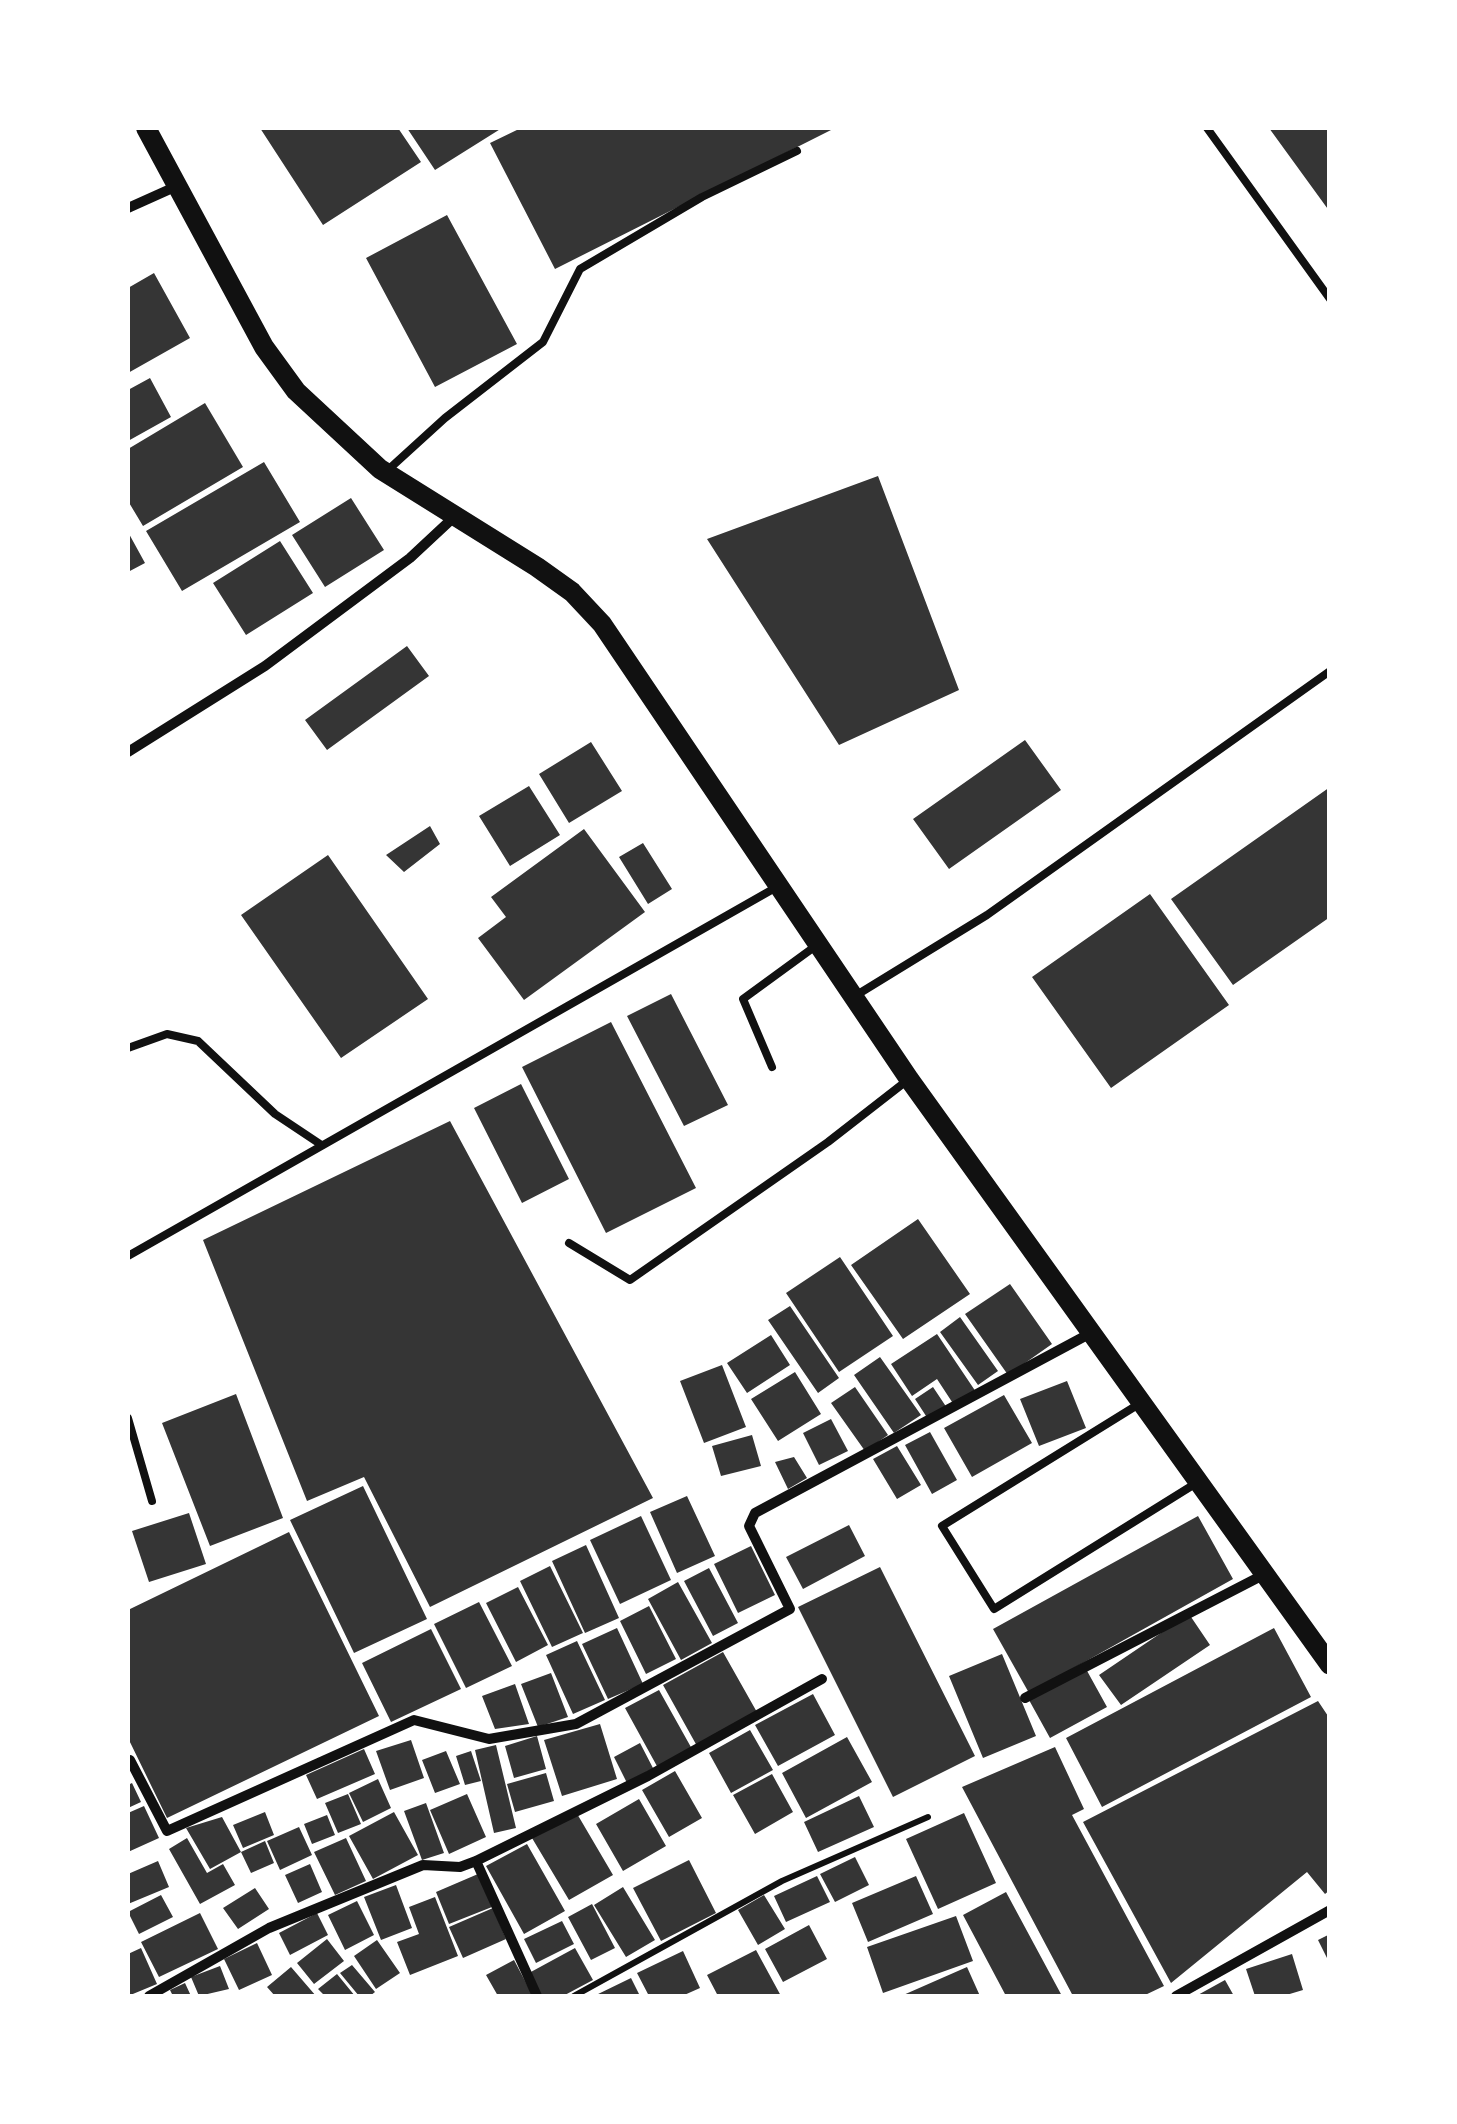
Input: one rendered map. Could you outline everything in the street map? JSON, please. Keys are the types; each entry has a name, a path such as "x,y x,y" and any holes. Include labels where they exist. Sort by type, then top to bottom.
{"main road":[{"path":"146,128 264,346 296,392 345,440 386,472 560,584 602,624 909,1079 1330,1665"}],"street":[{"path":"128,208 176,186"},
{"path":"128,752 265,666 410,558 454,517"},
{"path":"130,1760 167,1831 414,1720 490,1739 576,1724 790,1609 750,1526 755,1513 1089,1334"},
{"path":"1025,1698 1266,1574"},
{"path":"149,1996 269,1928 423,1865 460,1866 476,1861 648,1776 822,1679"},
{"path":"476,1861 537,1996"},
{"path":"1176,1996 1330,1910"}],"lane":[{"path":"1207,128 1330,299"},
{"path":"386,472 445,418 543,342 580,268 702,197 796,151"},
{"path":"853,997 987,915 1330,671"},
{"path":"128,1256 779,886"},
{"path":"772,1067 743,999 818,944"},
{"path":"128,1048 168,1034 198,1041 275,1114 320,1144"},
{"path":"569,1243 630,1280 828,1142 909,1079"},
{"path":"1139,1403 942,1526 994,1609 1198,1482"},
{"path":"128,1418 152,1501"}],"path":[{"path":"574,1996 782,1881 928,1817"}],"building":[{"path":"260,128 398,128 421,162 323,225"},
{"path":"407,128 502,128 435,170"},
{"path":"521,128 835,128 555,269 490,143"},
{"path":"1269,128 1330,128 1330,212"},
{"path":"447,215 517,344 435,387 366,258"},
{"path":"154,273 190,338 128,373 128,288"},
{"path":"150,378 171,417 128,441 128,390"},
{"path":"205,403 243,467 143,526 128,501 128,449"},
{"path":"264,462 300,522 182,591 146,531"},
{"path":"878,476 959,690 839,745 707,539"},
{"path":"351,498 384,550 325,587 292,535"},
{"path":"128,532 145,563 128,572"},
{"path":"280,541 313,593 246,635 213,583"},
{"path":"407,646 429,676 327,750 305,720"},
{"path":"1025,740 1061,790 949,869 913,819"},
{"path":"591,742 622,791 569,823 539,774"},
{"path":"529,786 560,835 510,866 479,816"},
{"path":"1330,787 1330,917 1233,985 1171,899"},
{"path":"430,826 440,844 404,872 386,855"},
{"path":"584,829 645,912 524,1000 478,938 506,917 491,897"},
{"path":"643,843 672,889 648,904 619,857"},
{"path":"328,855 428,999 341,1058 241,915"},
{"path":"1150,894 1229,1005 1111,1088 1032,977"},
{"path":"671,994 728,1105 684,1126 627,1016"},
{"path":"611,1022 696,1188 606,1233 522,1067"},
{"path":"521,1084 569,1179 522,1203 474,1108"},
{"path":"450,1121 653,1498 430,1607 364,1477 307,1501 203,1240"},
{"path":"918,1219 970,1294 903,1339 851,1265"},
{"path":"840,1257 893,1336 839,1372 786,1293"},
{"path":"1010,1284 1052,1344 1008,1375 965,1314"},
{"path":"790,1306 839,1378 818,1393 768,1320"},
{"path":"960,1317 998,1371 978,1385 940,1332"},
{"path":"937,1334 976,1392 954,1405 937,1379 912,1396 891,1364"},
{"path":"771,1335 790,1365 747,1393 727,1363"},
{"path":"880,1357 921,1415 894,1433 854,1375"},
{"path":"722,1365 746,1427 704,1443 680,1381"},
{"path":"795,1372 821,1414 778,1441 751,1399"},
{"path":"1067,1381 1086,1428 1039,1446 1020,1399"},
{"path":"855,1387 888,1435 865,1451 831,1403"},
{"path":"933,1387 947,1408 928,1419 915,1399"},
{"path":"236,1394 283,1518 210,1546 162,1423"},
{"path":"1004,1395 1032,1443 972,1477 944,1428"},
{"path":"831,1419 848,1451 819,1465 803,1433"},
{"path":"930,1432 957,1480 932,1494 905,1445"},
{"path":"752,1435 761,1466 721,1476 712,1446"},
{"path":"897,1446 921,1485 897,1499 873,1459"},
{"path":"794,1457 807,1478 788,1489 775,1462"},
{"path":"363,1486 427,1619 354,1653 290,1520"},
{"path":"687,1496 715,1556 677,1573 650,1512"},
{"path":"189,1513 206,1564 149,1582 132,1531"},
{"path":"641,1516 671,1580 620,1604 590,1540"},
{"path":"1198,1516 1233,1579 1029,1693 993,1629"},
{"path":"849,1525 865,1556 803,1589 786,1557"},
{"path":"289,1532 379,1716 167,1818 128,1738 128,1610"},
{"path":"586,1545 619,1618 585,1633 552,1561"},
{"path":"751,1546 775,1595 738,1613 714,1564"},
{"path":"550,1566 583,1633 552,1647 520,1581"},
{"path":"880,1567 975,1756 893,1797 798,1607"},
{"path":"709,1568 738,1623 713,1636 684,1581"},
{"path":"678,1582 712,1643 681,1660 648,1599"},
{"path":"518,1587 548,1645 516,1662 486,1603"},
{"path":"479,1602 512,1666 466,1688 434,1624"},
{"path":"649,1606 676,1659 646,1674 620,1621"},
{"path":"1189,1614 1210,1645 1121,1705 1099,1675"},
{"path":"617,1628 643,1684 608,1699 582,1644"},
{"path":"1274,1628 1311,1697 1102,1807 1066,1738"},
{"path":"431,1629 461,1689 391,1722 362,1663"},
{"path":"577,1641 605,1700 573,1714 546,1655"},
{"path":"723,1652 758,1714 697,1746 663,1685"},
{"path":"1002,1654 1036,1736 983,1758 949,1676"},
{"path":"1086,1669 1107,1707 1050,1738 1029,1700"},
{"path":"551,1673 568,1717 538,1727 521,1684"},
{"path":"515,1684 529,1724 495,1729 482,1696"},
{"path":"659,1690 692,1749 658,1768 625,1708"},
{"path":"813,1694 835,1735 778,1766 755,1725"},
{"path":"1318,1701 1330,1719 1330,1890 1325,1894 1307,1872 1171,1983 1083,1822"},
{"path":"600,1724 617,1779 562,1796 544,1740"},
{"path":"750,1730 773,1770 731,1793 709,1753"},
{"path":"537,1736 546,1769 514,1778 505,1746"},
{"path":"847,1737 872,1782 806,1818 782,1773"},
{"path":"411,1740 424,1778 390,1790 376,1751"},
{"path":"640,1743 654,1770 627,1783 614,1757"},
{"path":"496,1745 516,1828 494,1833 475,1750"},
{"path":"1055,1747 1084,1809 1072,1815 1164,1986 1143,1996 1073,1996 962,1787"},
{"path":"364,1749 375,1774 317,1799 306,1775"},
{"path":"446,1751 460,1784 435,1793 422,1760"},
{"path":"471,1751 481,1781 465,1785 456,1756"},
{"path":"675,1771 702,1818 669,1837 642,1790"},
{"path":"546,1773 554,1801 515,1812 507,1784"},
{"path":"772,1774 793,1812 755,1834 733,1795"},
{"path":"378,1779 391,1808 363,1822 349,1793"},
{"path":"132,1783 141,1802 128,1808 128,1785"},
{"path":"348,1794 361,1824 338,1833 325,1803"},
{"path":"467,1794 486,1837 449,1854 430,1810"},
{"path":"859,1796 874,1827 818,1852 804,1822"},
{"path":"639,1799 666,1846 623,1871 596,1824"},
{"path":"426,1803 444,1853 422,1860 404,1811"},
{"path":"144,1806 159,1838 128,1852 128,1813"},
{"path":"265,1812 274,1835 243,1848 233,1825"},
{"path":"394,1812 418,1855 373,1879 349,1836"},
{"path":"576,1812 613,1875 569,1900 532,1838"},
{"path":"964,1813 996,1883 938,1909 906,1839"},
{"path":"327,1815 335,1835 312,1844 304,1824"},
{"path":"222,1817 241,1852 210,1869 186,1828"},
{"path":"299,1827 312,1855 280,1870 267,1841"},
{"path":"187,1838 207,1873 223,1864 235,1885 200,1904 169,1849"},
{"path":"346,1838 366,1881 335,1895 314,1852"},
{"path":"265,1841 274,1863 251,1873 241,1852"},
{"path":"527,1844 565,1911 524,1934 486,1866"},
{"path":"855,1857 869,1885 835,1902 820,1874"},
{"path":"689,1860 716,1913 661,1941 633,1888"},
{"path":"158,1861 169,1887 128,1904 128,1874"},
{"path":"310,1864 322,1892 298,1903 285,1875"},
{"path":"478,1874 492,1907 449,1924 436,1892"},
{"path":"817,1876 830,1902 786,1922 774,1896"},
{"path":"916,1876 933,1914 868,1942 852,1903"},
{"path":"396,1885 412,1928 381,1940 364,1897"},
{"path":"623,1887 655,1940 626,1957 594,1905"},
{"path":"255,1888 269,1909 238,1929 223,1908"},
{"path":"1006,1892 1062,1996 1006,1996 963,1915"},
{"path":"161,1895 173,1917 139,1934 128,1912"},
{"path":"764,1895 785,1929 758,1945 738,1910"},
{"path":"435,1897 458,1956 410,1975 397,1942 419,1934 409,1907"},
{"path":"357,1901 374,1935 345,1950 328,1915"},
{"path":"592,1904 615,1948 591,1960 568,1917"},
{"path":"493,1908 506,1939 463,1958 449,1927"},
{"path":"200,1913 218,1949 159,1977 141,1942"},
{"path":"317,1913 328,1935 290,1955 279,1933"},
{"path":"956,1916 973,1961 883,1993 867,1947"},
{"path":"562,1921 574,1944 536,1963 524,1939"},
{"path":"809,1925 827,1959 783,1982 765,1949"},
{"path":"1330,1934 1330,1964 1318,1940"},
{"path":"327,1939 344,1961 314,1984 297,1963"},
{"path":"377,1940 400,1973 376,1989 354,1956"},
{"path":"257,1943 272,1975 239,1990 224,1959"},
{"path":"141,1948 157,1984 128,1996 128,1954"},
{"path":"575,1948 593,1980 563,1996 541,1996 529,1973"},
{"path":"756,1950 781,1996 718,1996 707,1975"},
{"path":"683,1951 700,1988 682,1996 649,1996 637,1973"},
{"path":"1292,1954 1303,1990 1283,1996 1255,1996 1246,1969"},
{"path":"514,1960 533,1996 498,1996 486,1975"},
{"path":"352,1965 375,1992 370,1996 359,1996 340,1973"},
{"path":"220,1966 229,1989 199,1996 191,1977"},
{"path":"291,1967 316,1996 275,1996 267,1987"},
{"path":"967,1967 980,1996 901,1996"},
{"path":"337,1974 355,1996 325,1996 318,1989"},
{"path":"631,1978 640,1996 594,1996"},
{"path":"1225,1980 1234,1996 1196,1996"},
{"path":"185,1983 191,1996 173,1996 170,1990"}]}
